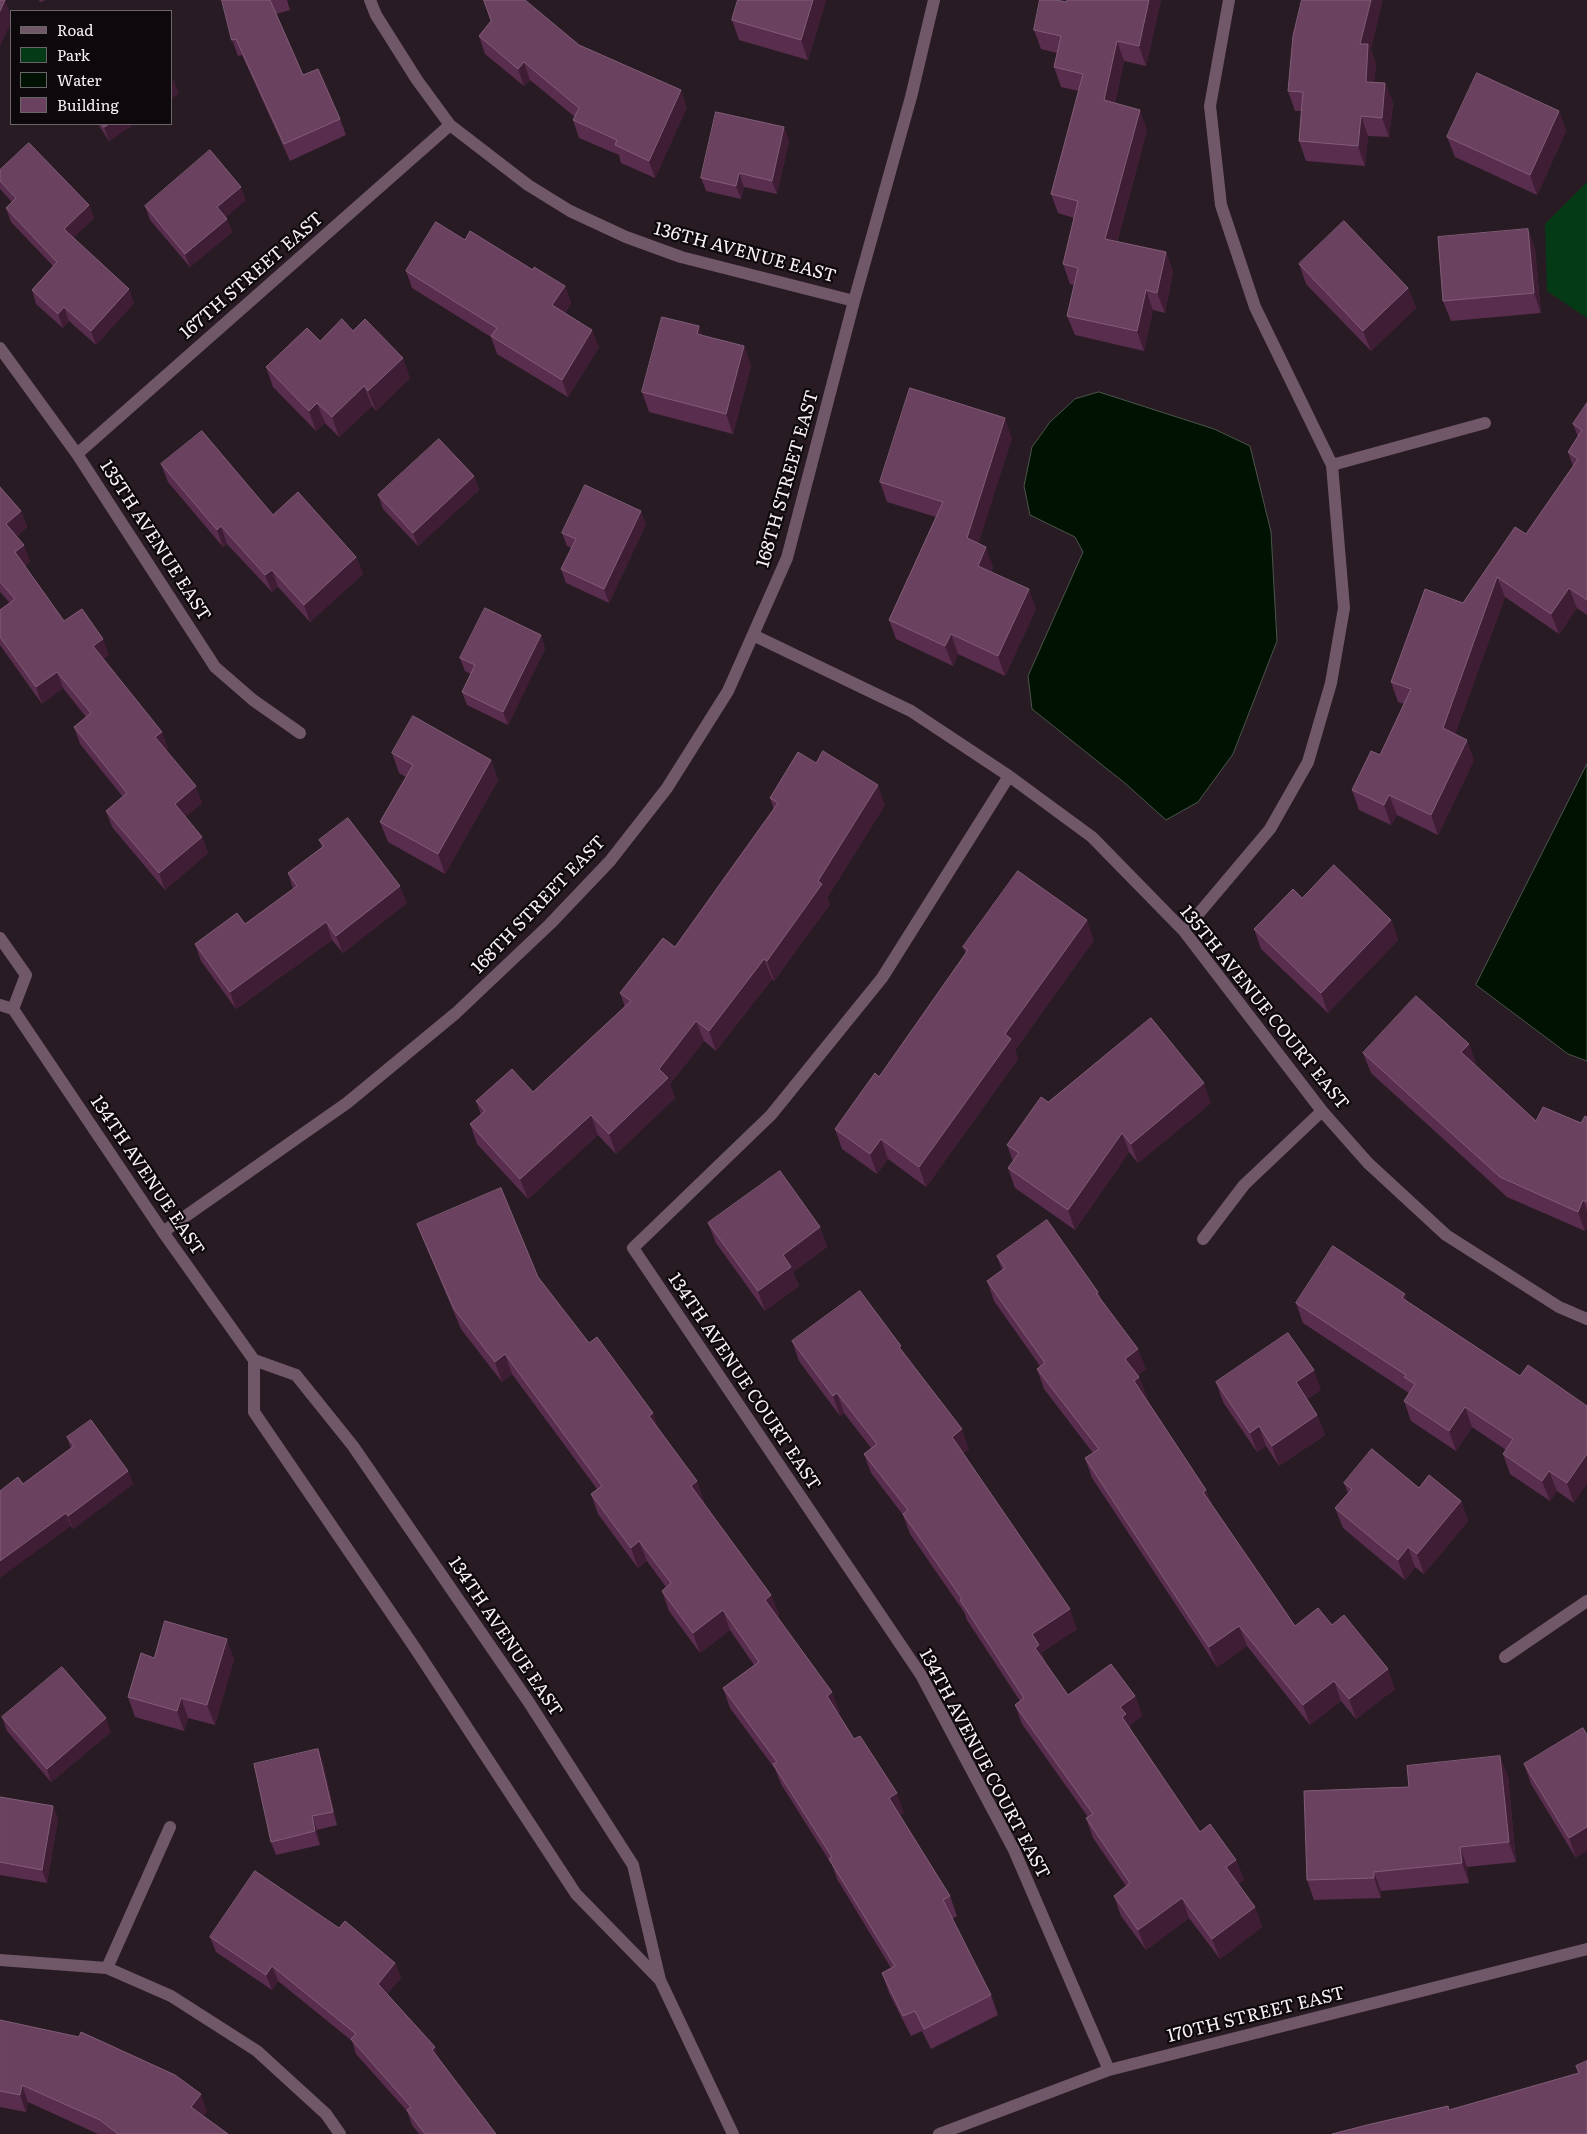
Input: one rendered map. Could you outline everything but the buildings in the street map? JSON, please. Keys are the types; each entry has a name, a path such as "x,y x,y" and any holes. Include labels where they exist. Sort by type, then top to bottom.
{"street":[{"name":"136TH AVENUE EAST","path":"370,0 376,15 407,64 450,125 528,185 570,211 626,237 681,257 854,301"},
{"name":"168TH STREET EAST","path":"163,1232 347,1102 456,1013 550,924 610,860 667,788 728,691 787,558 854,301 911,97 934,0"},
{"path":"1184,931 1270,829 1308,762 1331,683 1344,608 1332,465 1255,307 1222,205 1210,106 1229,0"},
{"name":"167TH STREET EAST","path":"77,454 450,125"},
{"name":"135TH AVENUE EAST","path":"0,348 77,454 215,667 253,700 300,734"},
{"path":"1332,465 1485,423"},
{"name":"135TH AVENUE COURT EAST","path":"753,635 911,711 1009,776 1092,837 1184,931 1322,1111 1368,1163 1446,1234 1559,1307 1587,1319"},
{"name":"134TH AVENUE COURT EAST","path":"1009,776 882,978 771,1115 633,1248 920,1676 1014,1850 1109,2070"},
{"path":"0,938 26,975 13,1009 0,1005"},
{"name":"134TH AVENUE EAST","path":"13,1009 163,1232 254,1360 296,1375 353,1446 528,1701 633,1864 660,1980 733,2134"},
{"path":"1203,1238 1244,1185 1322,1111"},
{"name":"134TH AVENUE EAST","path":"254,1360 254,1412 415,1648 576,1894 660,1980"},
{"path":"1506,1657 1587,1601"},
{"path":"107,1968 170,1827"},
{"name":"170TH STREET EAST","path":"938,2134 1109,2070 1587,1949"},
{"path":"0,1960 107,1968 171,1996 257,2051 326,2114 340,2134"}],"green space":[{"path":"1587,182 1587,318 1547,291 1545,224"}],"water":[{"path":"1099,392 1214,429 1250,446 1271,532 1277,641 1233,754 1198,802 1166,820 1126,784 1032,709 1028,676 1083,552 1075,537 1030,515 1024,486 1032,447 1050,422 1075,399"},
{"path":"1587,764 1587,1061 1568,1054 1476,985"}]}
